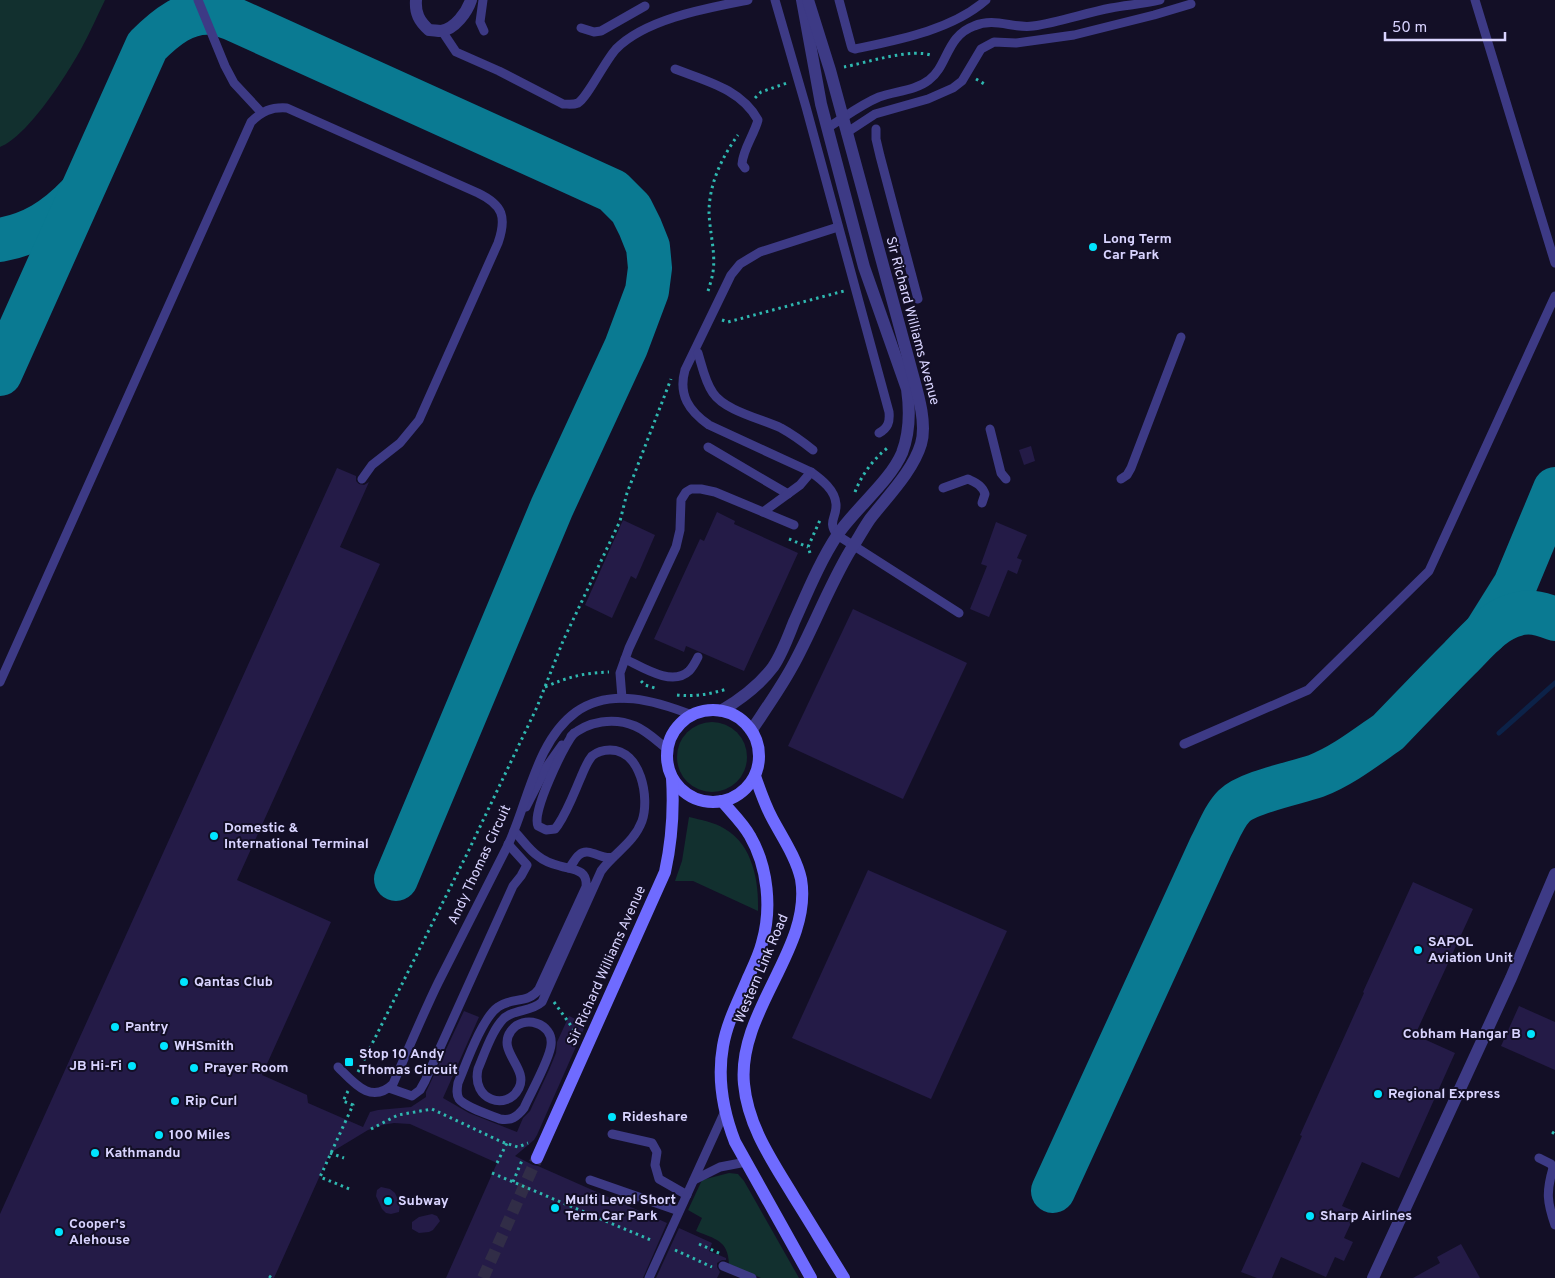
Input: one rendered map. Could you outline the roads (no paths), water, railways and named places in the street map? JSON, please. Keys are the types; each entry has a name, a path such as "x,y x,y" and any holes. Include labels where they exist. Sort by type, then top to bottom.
{"street":[{"path":"416,0 416,9 420,21 429,30 450,28 460,19 471,0"},
{"name":"Sir Richard Williams Avenue","path":"721,711 751,691 774,665 837,535 891,471 898,461 907,436 909,405 907,389 864,267 814,75 802,0"},
{"name":"Sir Richard Williams Avenue","path":"751,731 791,669 823,606 837,573 870,520 889,497 914,460 921,444 923,428 909,362 830,70 808,0"},
{"path":"706,711 721,711 733,715 751,731 757,743 758,755 755,776 734,797 722,801 707,802 693,798 681,790 672,778 667,764 667,750 672,736 680,724 692,715 706,711"},
{"name":"Western Link Road","path":"755,776 770,816 797,866 801,880 802,901 801,916 791,943 752,1028 744,1083 748,1107 758,1137 844,1278"},
{"name":"Sir Richard Williams Avenue","path":"537,1158 665,872 673,818 672,778"},
{"name":"Western Link Road","path":"722,801 744,826 755,846 763,869 767,905 766,924 761,946 732,1017 723,1045 721,1093 735,1142 810,1278"},
{"path":"1373,1278 1507,987 1555,874"}],"lane":[{"path":"198,0 234,83 261,112"},
{"path":"483,0 480,22 484,31"},
{"path":"442,30 456,52 563,104 572,104 578,103 584,97 602,67 616,50 640,31 657,23 748,0"},
{"path":"775,0 889,412 886,430 879,433"},
{"path":"839,0 852,48 855,49 880,44 942,26 968,14 986,0"},
{"path":"828,128 867,102 925,84 933,77 952,44 961,33 981,23 1001,22 1032,26 1111,8 1160,0"},
{"path":"1475,0 1555,262"},
{"path":"846,133 875,114 943,94 957,85 981,49 994,42 1016,43 1074,34 1154,16 1191,4"},
{"path":"581,28 602,32 645,6"},
{"path":"675,69 732,92 748,106 758,120 742,156 742,164 745,168"},
{"path":"0,682 251,122 261,112 270,109 288,108 486,197 499,208 503,220 498,243 419,420 400,443 372,466 362,479"},
{"path":"876,129 880,156 918,299"},
{"path":"838,227 760,252 740,264 731,275 685,370 682,382 686,400 699,418 709,425 811,472 828,486 834,495 836,504 832,523 837,535 958,613"},
{"path":"1184,744 1308,690 1429,571 1555,296"},
{"path":"1121,479 1127,475 1131,468 1182,337"},
{"path":"698,353 708,384 719,400 784,430 813,450"},
{"path":"990,429 1002,473 1006,479"},
{"path":"708,447 788,494"},
{"path":"763,512 800,485 811,472"},
{"path":"943,488 968,479 978,483 983,489 985,494 982,503"},
{"path":"622,698 620,673 676,547 680,530 681,500 686,492 691,489 702,489 715,492 794,525"},
{"path":"625,659 670,677 682,676 690,670 698,657"},
{"name":"Andy Thomas Circuit","path":"389,1088 393,1084 437,985 508,844 546,749 564,722 585,706 622,698 654,702 692,715"},
{"path":"520,818 554,754 574,733 587,726 613,721 636,726 667,750"},
{"path":"514,831 540,858 584,874 586,887 542,983 533,996 504,1003 491,1013 458,1083 456,1091 458,1098 463,1103 506,1120 513,1118 524,1108 549,1053 551,1046 550,1037 543,1026 537,1022 522,1023 512,1030 507,1042 508,1048 520,1073 521,1080 516,1092 504,1100 489,1098 481,1092 476,1077 478,1069 498,1026 504,1018 535,1008 542,1002 598,878 613,857 626,847 637,834 643,819 644,790 637,769 627,756 611,750 598,752 592,757 561,821 555,829 546,830 541,828 536,822 538,810 558,760 566,743 574,733"},
{"path":"338,1067 363,1089 379,1093 389,1088 412,1096 420,1090 426,1081 513,886 527,865 508,844"},
{"path":"570,868 577,856 583,852 589,852 606,859 613,857"},
{"path":"649,1278 725,1111"},
{"path":"612,1134 652,1143 657,1152 655,1165 659,1179 687,1195"},
{"path":"1539,1158 1551,1164 1553,1168 1547,1186 1549,1206 1555,1225"},
{"path":"694,1180 720,1167 746,1162"},
{"path":"590,1180 679,1211"},
{"path":"719,1267 752,1278"}],"waterway":[{"path":"1499,733 1555,683"}],"tunnel":[{"path":"483,1278 537,1158"}],"place":[{"name":"Long Term Car Park","path":"1093,247"},
{"name":"Domestic & International Terminal","path":"214,836"},
{"name":"SAPOL Aviation Unit","path":"1418,950"},
{"name":"Qantas Club","path":"184,982"},
{"name":"Pantry","path":"115,1027"},
{"name":"Cobham Hangar B","path":"1531,1034"},
{"name":"WHSmith","path":"164,1046"},
{"name":"Stop 10 Andy Thomas Circuit","path":"349,1062"},
{"name":"JB Hi-Fi","path":"132,1066"},
{"name":"Prayer Room","path":"194,1068"},
{"name":"Regional Express","path":"1378,1094"},
{"name":"Rip Curl","path":"175,1101"},
{"name":"Rideshare","path":"612,1117"},
{"name":"100 Miles","path":"159,1135"},
{"name":"Kathmandu","path":"95,1153"},
{"name":"Subway","path":"388,1201"},
{"name":"Multi Level Short Term Car Park","path":"555,1208"},
{"name":"Sharp Airlines","path":"1310,1216"},
{"name":"Cooper's Alehouse","path":"59,1232"}]}
